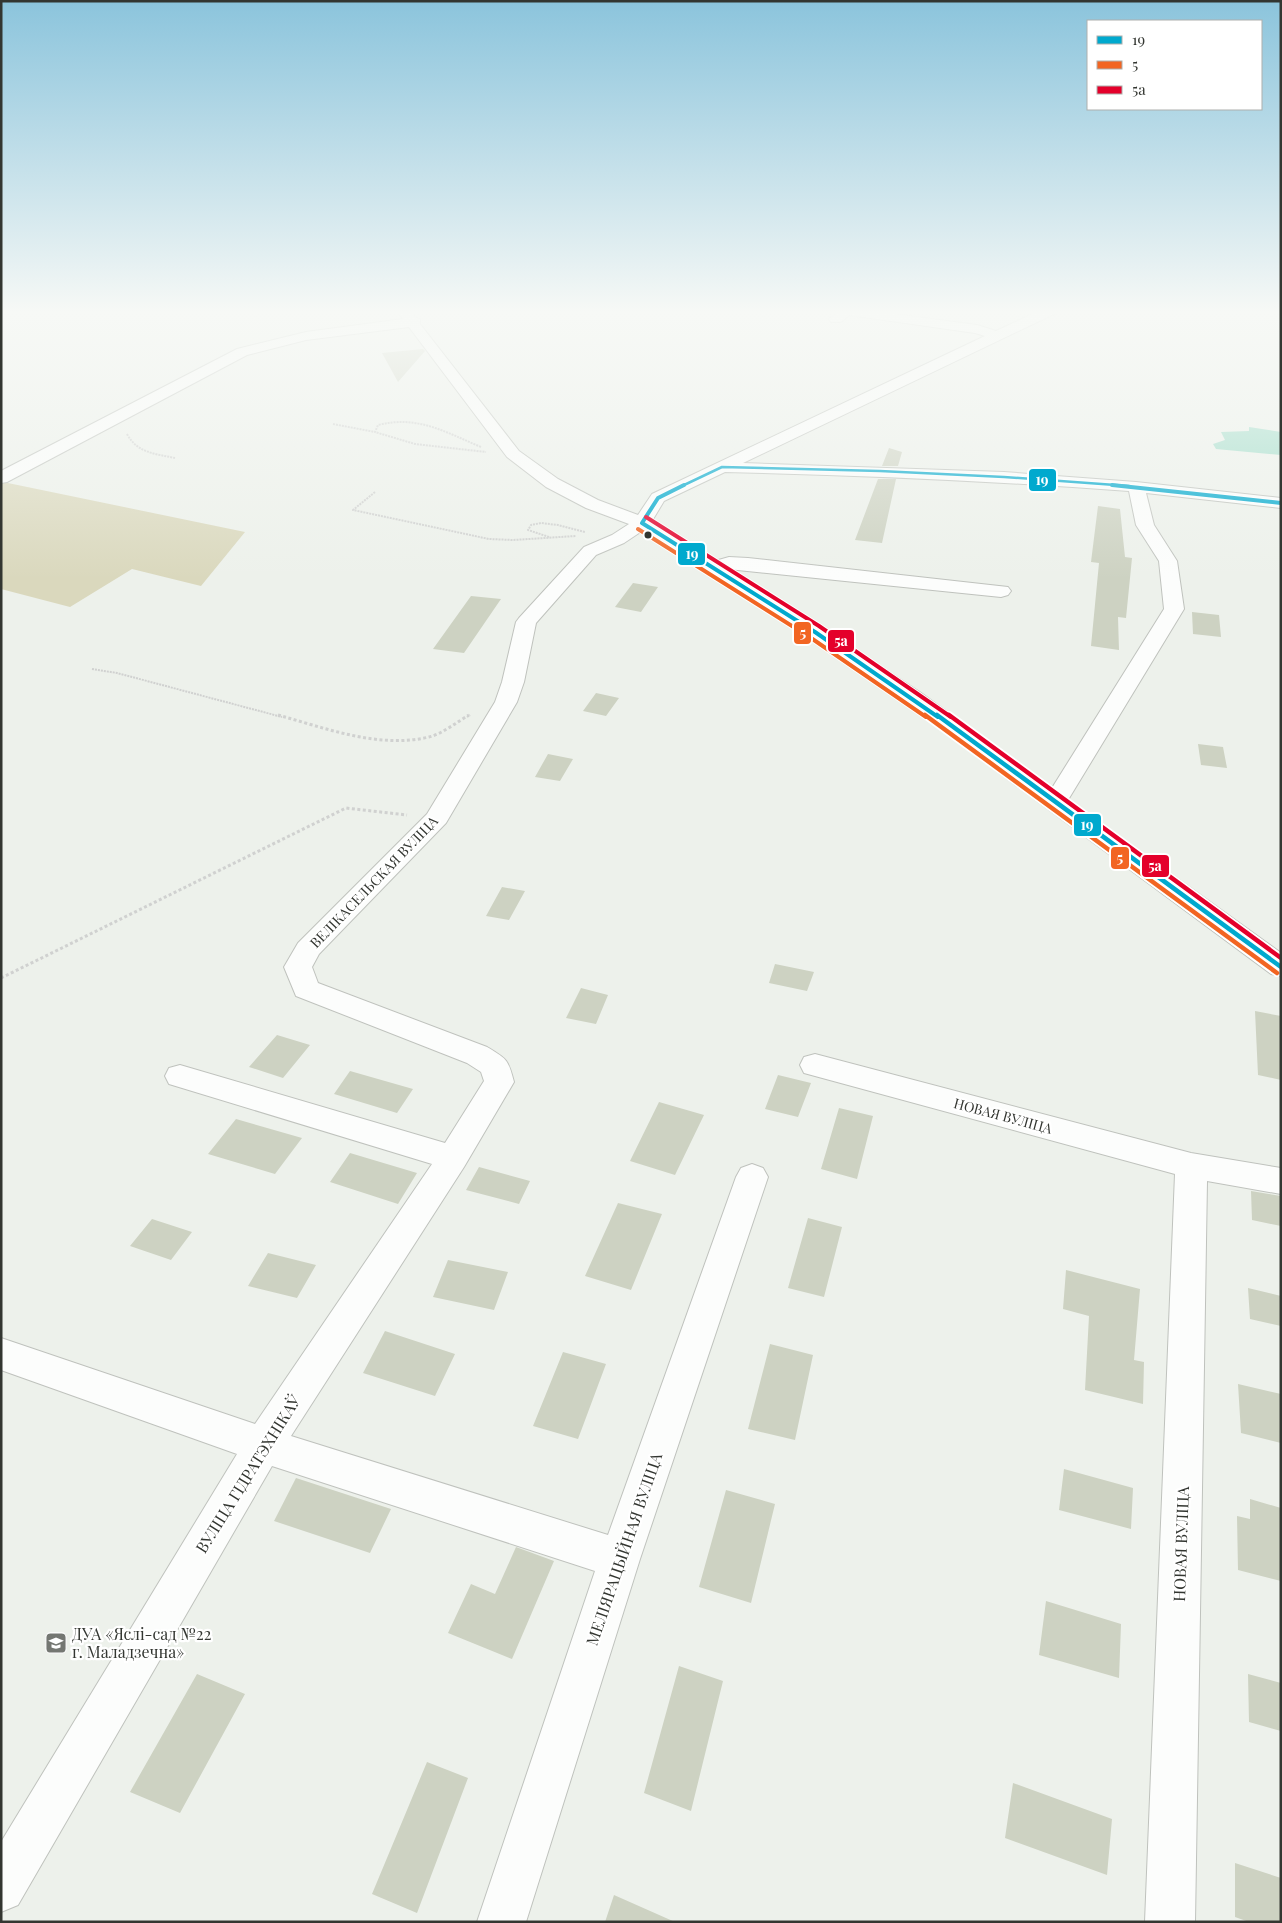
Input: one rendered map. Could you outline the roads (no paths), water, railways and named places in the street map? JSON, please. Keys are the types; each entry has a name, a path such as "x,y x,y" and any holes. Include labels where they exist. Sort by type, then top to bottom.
{"street":[{"path":"1,478 152,400"},
{"path":"471,400 513,454 552,483 592,504 642,523 815,632 913,698 1281,967"},
{"path":"642,523 658,498 862,400"},
{"path":"722,467 880,471 1136,487 1281,503"},
{"path":"1055,802 1174,609 1168,561 1145,525 1136,487"},
{"name":"ВЕЛІКАСЕЛЬСКАЯ ВУЛІЦА","path":"495,1066 478,1055 306,989 298,967 308,949 437,818 506,702 513,682 526,622 590,550 618,539 642,523"},
{"path":"711,568 729,563 748,564 1001,591"},
{"name":"ВУЛІЦА ГІДРАТЭХНІКАЎ","path":"1,1888 262,1445 453,1158 499,1082 495,1066"},
{"name":"НОВАЯ ВУЛІЦА","path":"815,1066 1191,1166 1281,1182"},
{"path":"180,1076 453,1158"},
{"name":"НОВАЯ ВУЛІЦА","path":"1170,1922 1191,1166"},
{"name":"МЕЛІЯРАЦЫЙНАЯ ВУЛІЦА","path":"501,1922 620,1558 752,1177"},
{"path":"1,1354 262,1445 620,1558"}],"place":[{"name":"ДУА «Яслі-сад №22 г. Маладзечна»","path":"56,1643"}]}
